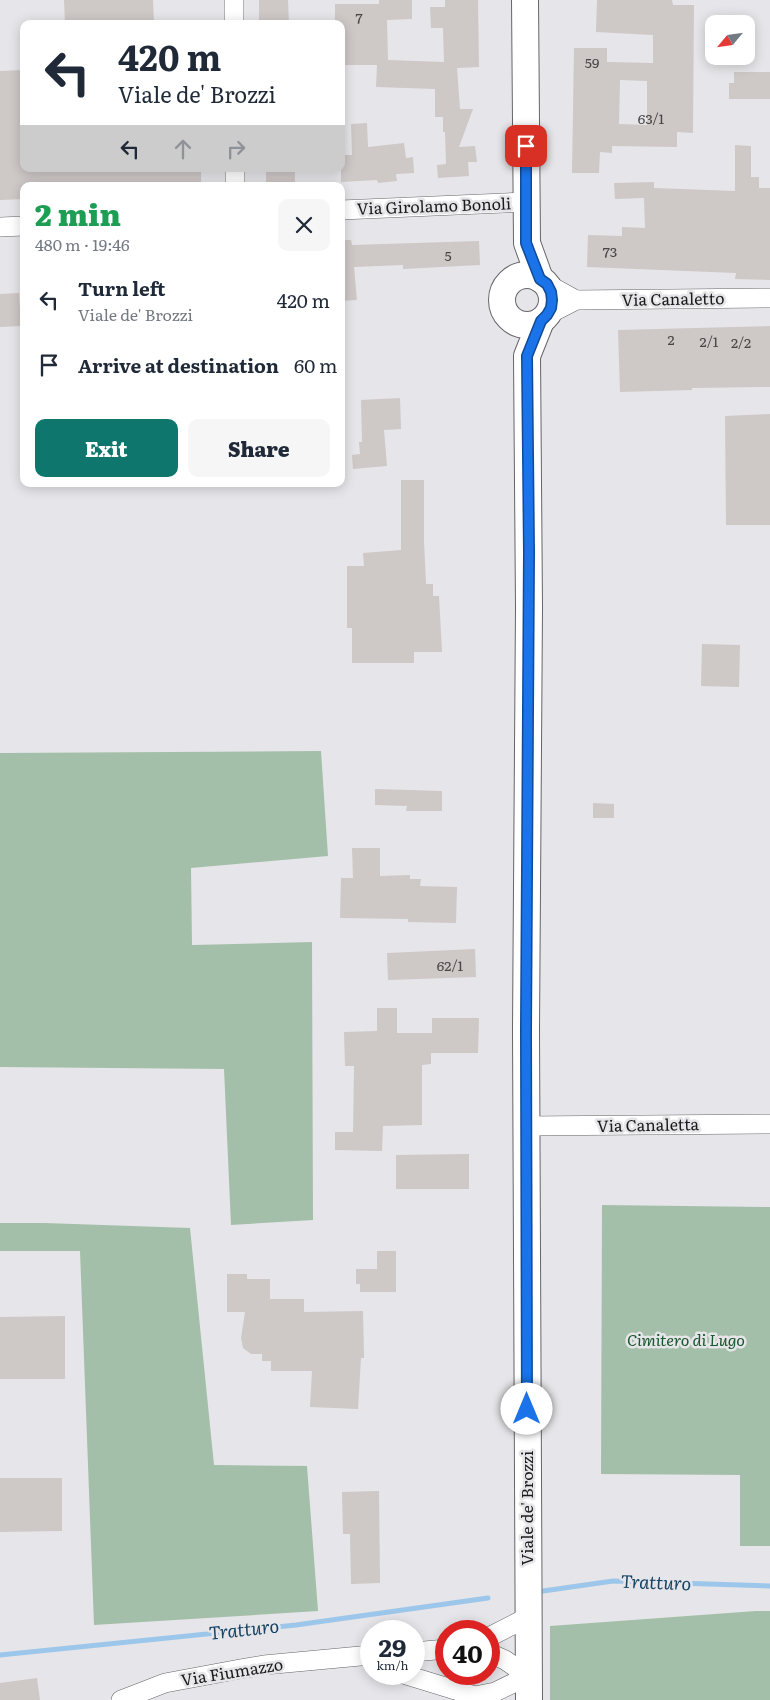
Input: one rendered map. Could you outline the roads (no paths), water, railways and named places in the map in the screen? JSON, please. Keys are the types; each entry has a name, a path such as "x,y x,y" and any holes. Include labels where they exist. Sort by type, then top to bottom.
{"street":[{"path":"234,0 234,20"},
{"name":"Viale de' Brozzi","path":"526,0 526,243 510,282 505,288 502,304 527,356 529,561 526,1126 528,1688"},
{"name":"Via Girolamo Bonoli","path":"345,210 526,202"},
{"path":"0,227 20,226"},
{"name":"Viale de' Brozzi","path":"526,243 551,292 552,300 551,308 544,318 527,356"},
{"path":"510,282 516,277 524,275 533,275 544,281"},
{"name":"Via Canaletto","path":"544,281 576,300"},
{"name":"Via Canaletto","path":"544,318 576,300 770,298"},
{"path":"510,318 525,325 533,324 544,318"},
{"name":"Via Canaletta","path":"526,1126 770,1124"},
{"path":"500,1631 528,1617"},
{"name":"Via Fiumazzo","path":"121,1700 165,1683 264,1665 360,1655"},
{"name":"Via Fiumazzo","path":"346,1656 360,1660"},
{"path":"500,1658 505,1660 528,1688"},
{"path":"425,1681 477,1698 495,1692 528,1688"}],"waterway":[{"name":"Tratturo","path":"543,1591 613,1581 770,1586"},
{"name":"Tratturo","path":"0,1655 296,1625 488,1598"}],"park label":[{"name":"Cimitero di Lugo","path":"686,1340"}]}
